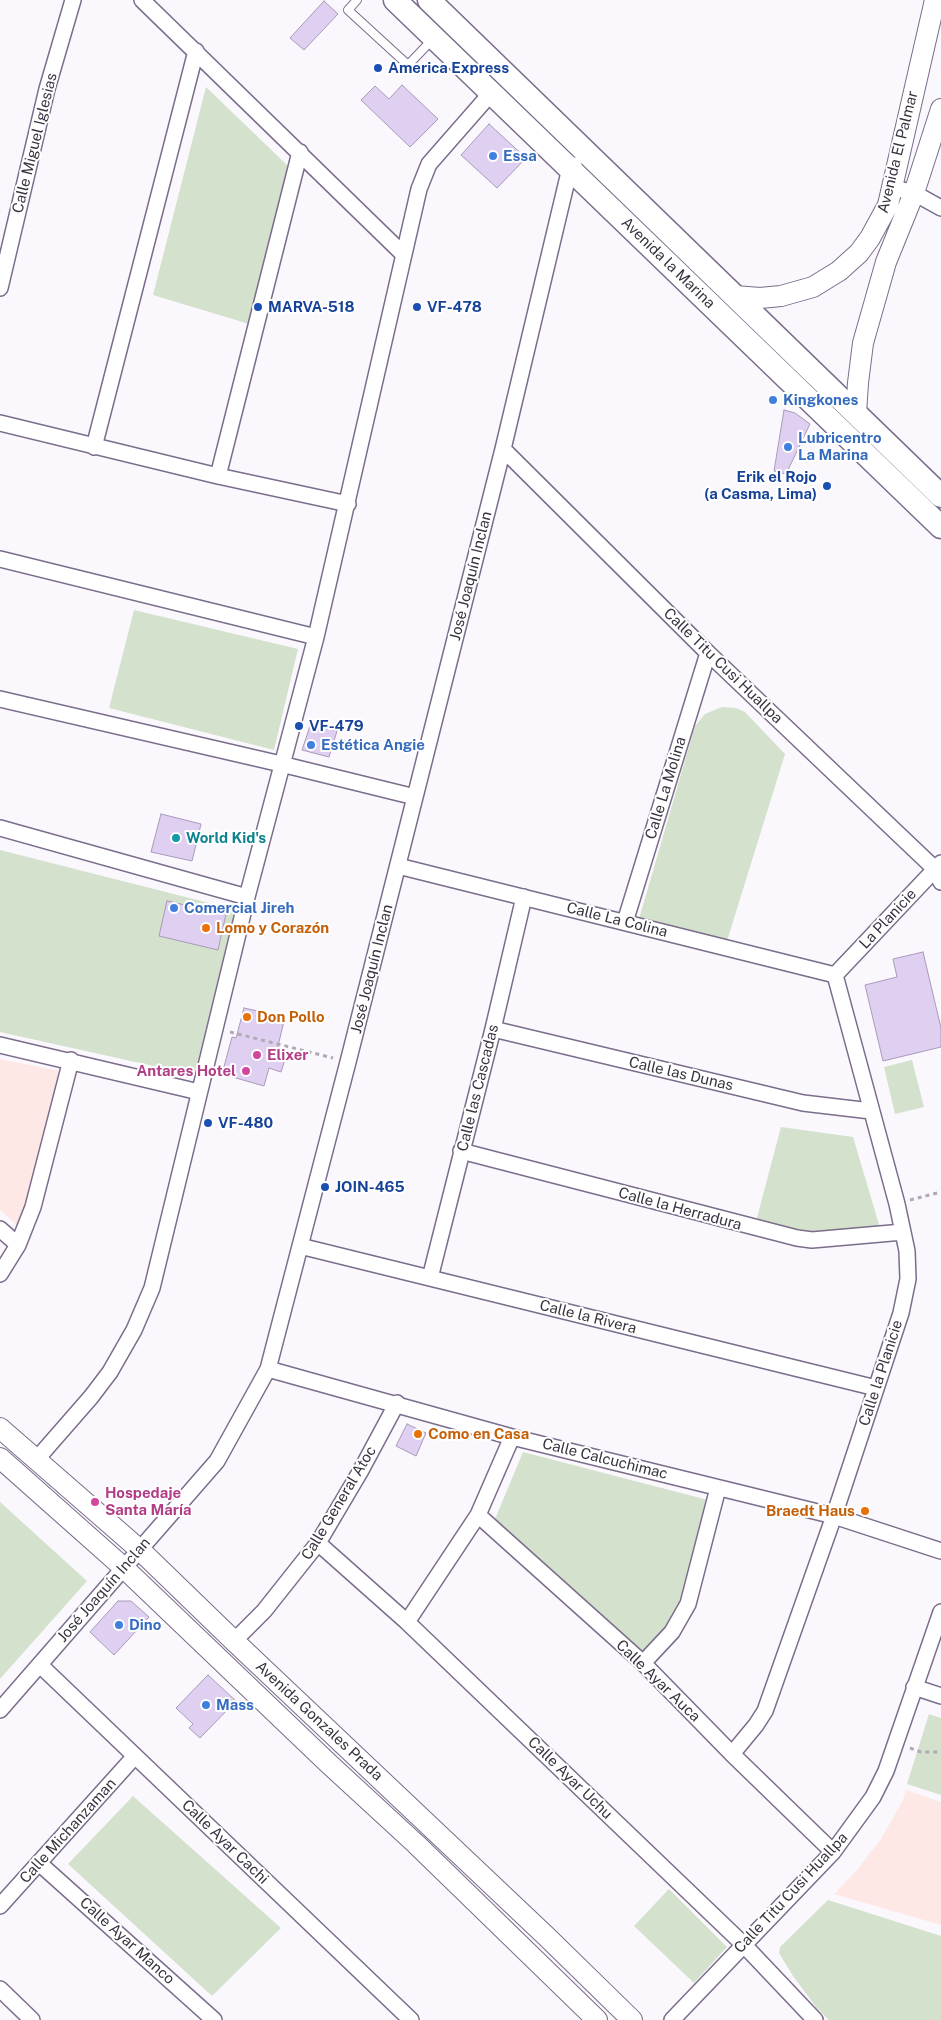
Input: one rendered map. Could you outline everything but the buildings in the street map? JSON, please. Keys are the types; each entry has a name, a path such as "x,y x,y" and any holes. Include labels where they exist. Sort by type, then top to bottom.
{"main road":[{"name":"Avenida la Marina","path":"395,0 941,527"},
{"name":"Avenida la Marina","path":"429,0 941,496"}],"street":[{"name":"Calle Miguel Iglesias","path":"0,288 47,89 73,0"},
{"path":"142,0 404,254"},
{"name":"Avenida El Palmar","path":"735,296 760,298 781,296 813,287 828,279 849,263 870,238 888,205 936,9"},
{"path":"94,446 196,51"},
{"path":"36,1460 101,1384 126,1346 147,1302 247,897 316,636 348,504 419,189 427,168 492,92"},
{"name":"Avenida El Palmar","path":"856,412 863,343 886,262 914,193 941,109"},
{"path":"570,168 586,151"},
{"path":"218,476 300,152"},
{"name":"José Joaquín Inclan","path":"0,1710 217,1461 268,1368 504,449 570,168"},
{"path":"891,187 914,193 941,208"},
{"path":"0,424 218,476 348,504"},
{"name":"Calle Titu Cusi Huallpa","path":"504,449 708,653 939,871"},
{"path":"0,559 316,636"},
{"name":"Calle La Molina","path":"625,922 708,653"},
{"path":"0,698 281,764 415,798"},
{"path":"0,828 247,897"},
{"name":"Calle La Colina","path":"398,866 835,975"},
{"name":"La Planicie","path":"835,975 939,871"},
{"name":"Calle las Cascadas","path":"430,1278 493,1029 524,897"},
{"name":"Calle la Planicie","path":"732,1754 765,1711 834,1516 906,1296 908,1264 903,1232 835,975"},
{"name":"Calle las Dunas","path":"493,1029 803,1103 871,1111"},
{"path":"0,1045 71,1060 199,1092"},
{"path":"0,1274 18,1245 36,1194 71,1060"},
{"name":"Calle la Herradura","path":"461,1151 796,1238 812,1240 903,1232"},
{"path":"0,1229 18,1245"},
{"name":"Calle la Rivera","path":"300,1246 876,1388"},
{"name":"Calle Calcuchimac","path":"268,1368 512,1436 834,1516 941,1551"},
{"name":"Calle General Atoc","path":"234,1641 264,1610 318,1543 360,1472 397,1403"},
{"name":"Avenida Gonzales Prada","path":"0,1428 140,1550 539,1929 632,2020"},
{"path":"407,1622 478,1515 512,1436"},
{"name":"Avenida Gonzales Prada","path":"0,1458 124,1568 328,1763 416,1844 597,2020"},
{"path":"642,1663 672,1632 688,1604 718,1488"},
{"name":"Calle Ayar Auca","path":"478,1515 642,1663 732,1754 834,1852"},
{"name":"Calle Ayar Uchu","path":"318,1543 407,1622 743,1944 815,2020"},
{"name":"Calle Titu Cusi Huallpa","path":"672,2020 743,1944 834,1852 873,1797 886,1771 941,1612"},
{"name":"Calle Ayar Cachi","path":"40,1665 411,2020"},
{"path":"914,1687 941,1696"},
{"name":"Calle Michanzaman","path":"0,1906 135,1756"},
{"name":"Calle Ayar Manco","path":"39,1863 214,2020"},
{"path":"0,1989 32,2020"}],"lane":[{"path":"357,0 348,10 408,65 434,37"}],"path":[{"path":"215,1028 348,1062"},
{"path":"896,1204 941,1192"},
{"path":"895,1744 921,1752 941,1752"}],"shaded area":[{"path":"0,1059 60,1071 27,1204 17,1225 0,1210"},
{"path":"906,1790 941,1802 941,1925 834,1894 856,1871 881,1839 903,1800"}],"green space":[{"path":"206,87 288,166 249,324 153,295"},
{"path":"134,610 298,649 274,750 109,708"},
{"path":"722,707 736,708 745,712 785,754 727,941 639,919 695,726 705,714"},
{"path":"0,850 241,911 194,1075 0,1032"},
{"path":"912,1060 924,1107 895,1114 884,1067"},
{"path":"781,1127 853,1137 881,1231 834,1241 754,1229"},
{"path":"523,1452 708,1500 689,1586 659,1643 640,1652 495,1519"},
{"path":"0,1502 87,1581 0,1679"},
{"path":"929,1714 941,1718 941,1795 907,1784"},
{"path":"133,1796 281,1928 212,1996 68,1864"},
{"path":"669,1889 727,1947 694,1983 634,1926"},
{"path":"828,1900 941,1936 941,2020 829,2020 816,2007 779,1953 780,1947"}],"place":[{"name":"America Express","path":"378,68"},
{"name":"Essa","path":"493,156"},
{"name":"MARVA-518","path":"258,307"},
{"name":"VF-478","path":"417,307"},
{"name":"Kingkones","path":"773,400"},
{"name":"Lubricentro La Marina","path":"788,447"},
{"name":"Erik el Rojo (a Casma, Lima)","path":"827,486"},
{"name":"VF-479","path":"299,726"},
{"name":"Estética Angie","path":"311,745"},
{"name":"World Kid's","path":"176,838"},
{"name":"Comercial Jireh","path":"174,908"},
{"name":"Lomo y Corazón","path":"206,928"},
{"name":"Don Pollo","path":"247,1017"},
{"name":"Elixer","path":"257,1055"},
{"name":"Antares Hotel","path":"246,1071"},
{"name":"VF-480","path":"208,1123"},
{"name":"JOIN-465","path":"325,1187"},
{"name":"Como en Casa","path":"418,1434"},
{"name":"Hospedaje Santa María","path":"95,1502"},
{"name":"Braedt Haus","path":"865,1511"},
{"name":"Dino","path":"119,1625"},
{"name":"Mass","path":"206,1705"}]}
